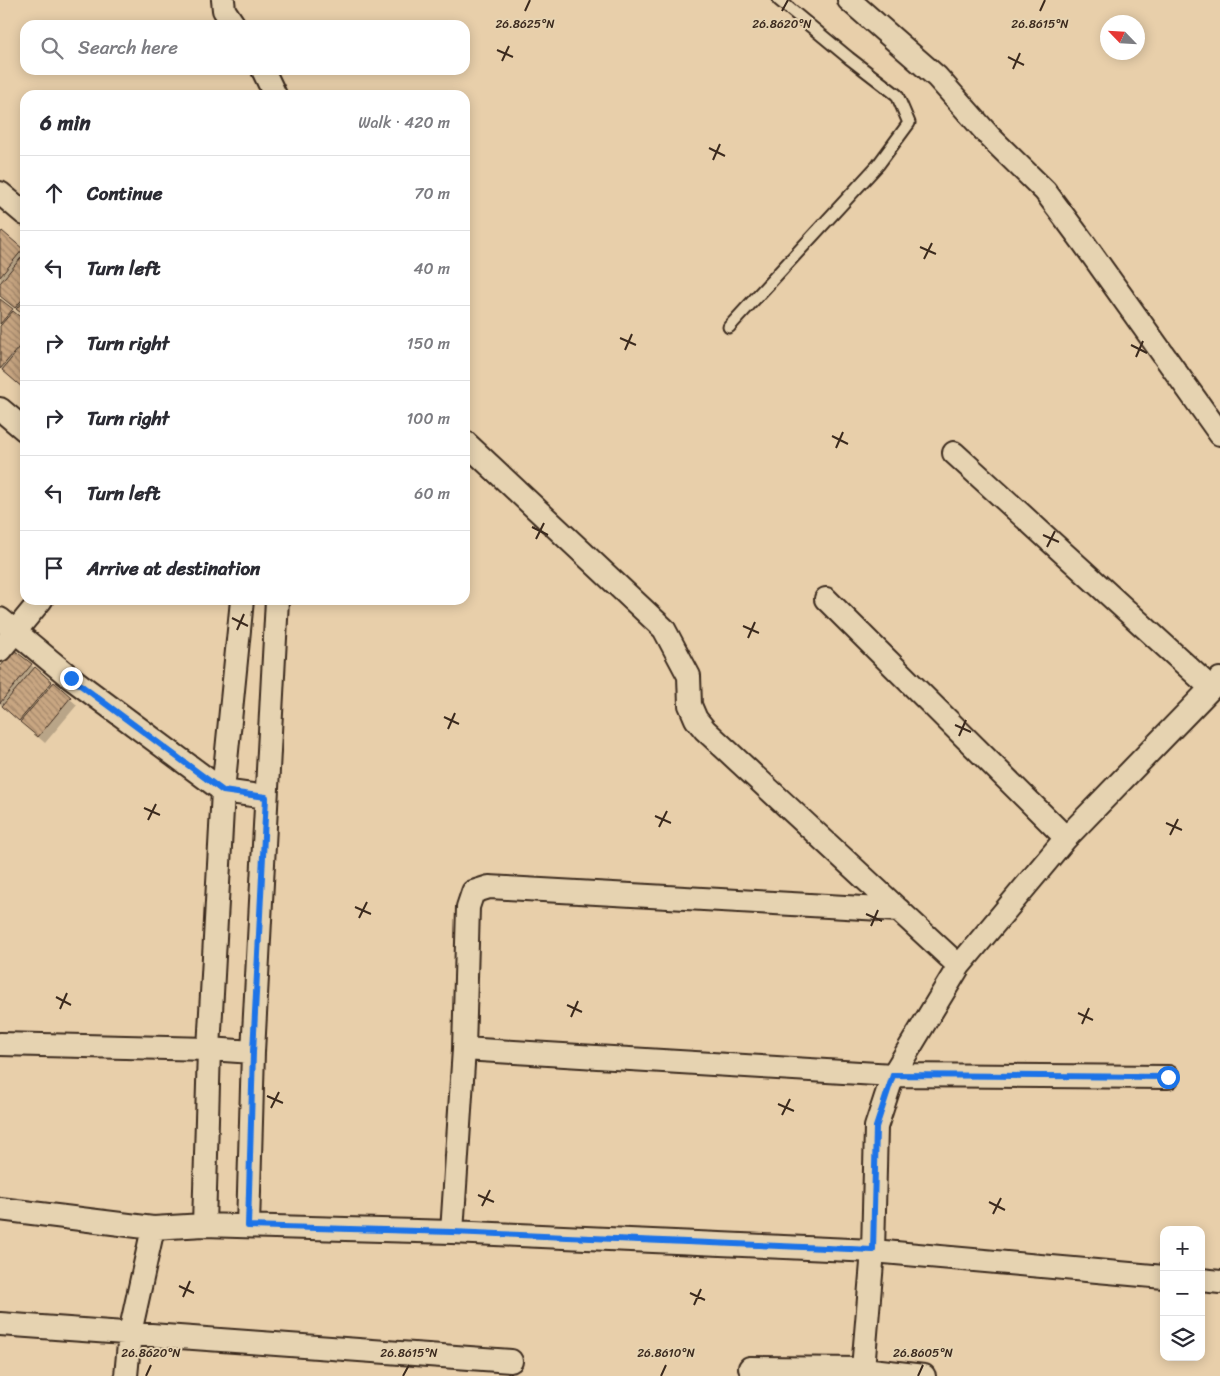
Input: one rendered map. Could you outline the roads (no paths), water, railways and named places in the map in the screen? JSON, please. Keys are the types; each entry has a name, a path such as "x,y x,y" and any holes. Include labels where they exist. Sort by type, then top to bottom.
{"street":[{"path":"223,0 224,10 231,20"},
{"path":"848,0 937,77 991,138 1045,191 1220,434"},
{"path":"265,75 273,90"},
{"path":"0,193 20,210"},
{"path":"0,409 20,426"},
{"path":"470,447 664,629 689,676 690,706 696,719 706,730 959,966"},
{"path":"862,1369 873,1250 876,1127 893,1075 959,966 1066,838 1215,684 954,452"},
{"path":"826,599 1066,838"},
{"path":"0,650 8,625 34,605"},
{"path":"204,1225 209,1048 223,791 242,605"},
{"path":"248,1226 253,1052 277,605"},
{"path":"8,625 71,678 223,791 266,797"},
{"path":"452,1232 464,1049 468,907 473,892 489,887 899,910"},
{"path":"0,1044 209,1048 253,1052"},
{"path":"464,1049 893,1075 1168,1077"},
{"path":"0,1208 153,1228 204,1225 452,1232 873,1250 1160,1277"},
{"path":"126,1376 130,1333 153,1228"},
{"path":"1205,1280 1220,1282"},
{"path":"0,1324 511,1361"},
{"path":"750,1368 862,1369 924,1376"}],"lane":[{"path":"729,327 878,165 909,123 897,95 779,0"}]}
